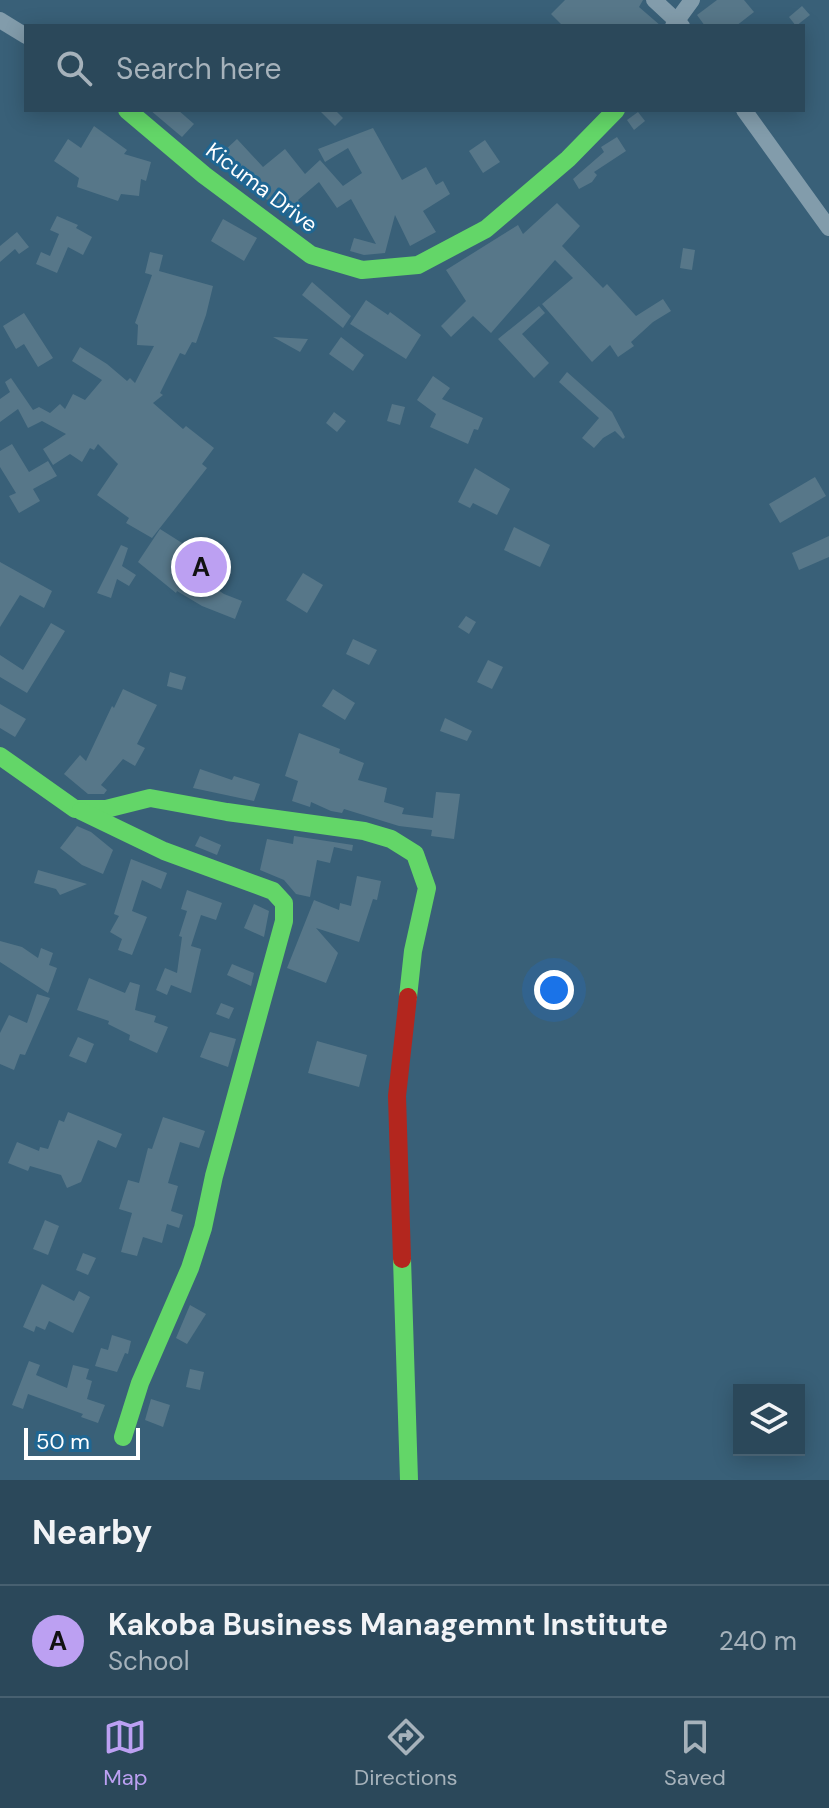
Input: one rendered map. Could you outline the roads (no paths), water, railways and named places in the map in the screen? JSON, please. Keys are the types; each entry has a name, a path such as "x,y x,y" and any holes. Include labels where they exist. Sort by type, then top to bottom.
{"street":[{"path":"654,0 678,24 692,0"},
{"path":"0,20 24,35"},
{"name":"Kicuma Drive","path":"129,112 204,175 311,255 362,270 418,265 486,229 568,159 614,112"},
{"path":"745,112 829,228"},
{"path":"0,756 75,809 164,851 273,891 284,903 284,921 214,1176 203,1228 190,1268 140,1383 123,1437"},
{"path":"75,809 106,809 150,798 364,831 391,839 415,854 422,868 427,888 413,951 397,1096 409,1480"}],"place":[{"name":"Kakoba Business Managemnt Institute","path":"201,567"}]}
